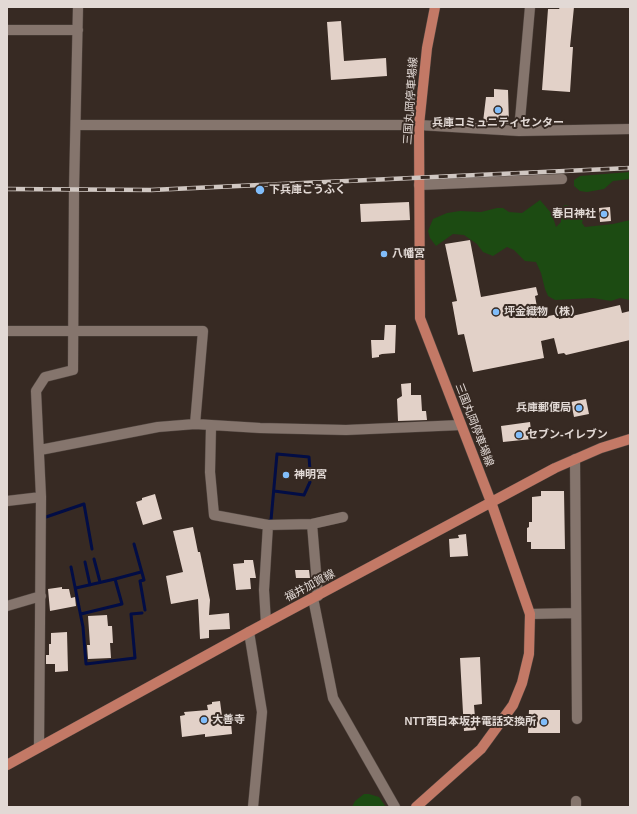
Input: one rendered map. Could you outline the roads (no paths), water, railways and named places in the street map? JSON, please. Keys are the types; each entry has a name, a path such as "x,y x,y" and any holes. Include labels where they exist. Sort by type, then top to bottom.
{"main road":[{"name":"三国丸岡停車場線","path":"416,807 482,750 514,705 522,683 528,654 530,614 491,502 420,318 419,125 427,48 434,7"},
{"name":"福井加賀線","path":"7,765 249,632 491,502 575,459 630,439"}],"street":[{"path":"39,747 41,498 40,450 36,391 45,377 73,370 78,7"},
{"path":"520,131 530,7"},
{"path":"7,30 78,30"},
{"path":"76,125 419,125 520,131 630,129"},
{"path":"419,185 562,179"},
{"path":"7,331 203,331 195,424"},
{"path":"40,450 158,427 195,424 212,426 346,430 461,425"},
{"path":"212,426 210,472 214,515 268,524 312,524 343,517"},
{"path":"575,459 577,719"},
{"path":"7,501 41,498"},
{"path":"266,623 264,590 268,524"},
{"path":"312,524 315,597 333,698 395,807"},
{"path":"7,606 41,596"},
{"path":"530,614 576,613"},
{"path":"249,632 262,712 252,807"}],"waterway":[{"path":"269,521 271,520 277,454 309,457 310,470"},
{"path":"274,491 304,495 310,482"},
{"path":"46,517 84,504 92,549"},
{"path":"134,544 144,580 140,581 145,610"},
{"path":"94,559 100,582"},
{"path":"85,562 90,585"},
{"path":"71,567 83,627 86,664 135,658 131,614 142,613"},
{"path":"115,579 141,572"},
{"path":"76,588 115,579 122,604 81,614"}],"railway":[{"path":"7,189 151,190 630,168"}],"place":[{"name":"兵庫コミュニティセンター","path":"498,110"},
{"name":"下兵庫こうふく","path":"260,190"},
{"name":"春日神社","path":"604,214"},
{"name":"八幡宮","path":"384,254"},
{"name":"坪金織物（株）","path":"496,312"},
{"name":"兵庫郵便局","path":"579,408"},
{"name":"セブン-イレブン","path":"519,435"},
{"name":"神明宮","path":"286,475"},
{"name":"大善寺","path":"204,720"},
{"name":"NTT西日本坂井電話交換所","path":"544,722"}]}
